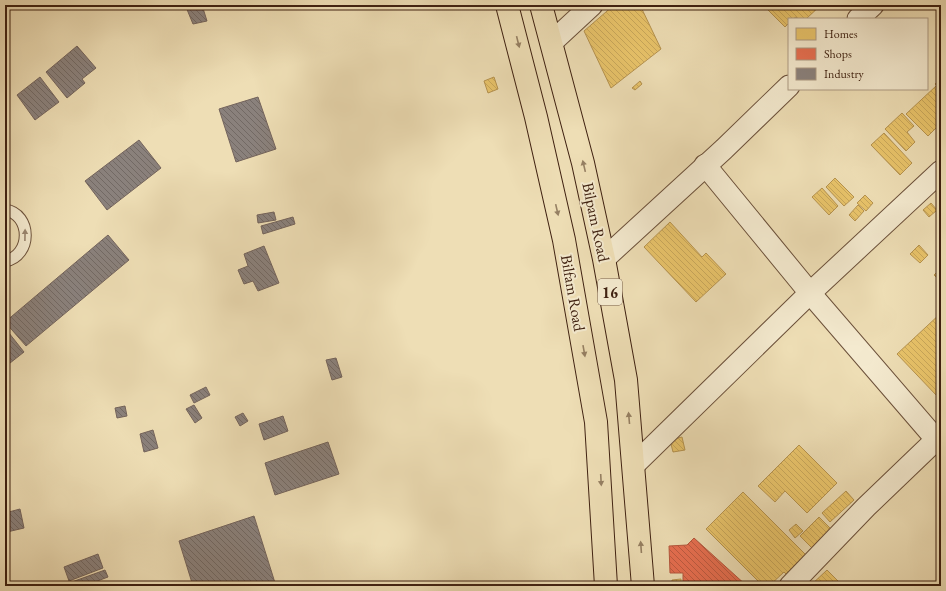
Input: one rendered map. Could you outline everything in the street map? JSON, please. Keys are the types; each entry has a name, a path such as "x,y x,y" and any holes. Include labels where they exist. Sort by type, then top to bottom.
{"main road":[{"name":"Bilfam Road","path":"507,5 534,110 564,240 595,414 600,465 606,586"},
{"name":"Bilpam Road","path":"541,5 583,164 604,259 626,380 643,586"}],"street":[{"path":"551,43 592,5"},
{"path":"859,18 873,5"},
{"path":"604,259 788,87"},
{"path":"705,165 810,293 939,440 866,507 790,586"},
{"path":"634,465 810,293 941,171"}],"lane":[{"path":"5,210 16,215 26,230 22,248 16,255 5,261"}],"building: Homes":[{"path":"614,5 640,5 661,49 611,88 584,31"},
{"path":"763,5 821,5 807,18 788,18 788,24 785,27"},
{"path":"494,77 498,89 488,93 484,81"},
{"path":"941,78 941,90 935,84"},
{"path":"640,81 642,84 635,90 632,88"},
{"path":"936,86 941,92 941,123 928,136 906,114"},
{"path":"902,113 914,126 907,132 915,142 906,151 885,129"},
{"path":"884,133 912,163 900,175 871,145"},
{"path":"835,178 854,197 844,206 826,187"},
{"path":"822,188 838,206 829,215 812,197"},
{"path":"865,195 873,203 866,211 857,203"},
{"path":"931,203 937,210 929,217 923,210"},
{"path":"858,205 864,211 855,221 849,215"},
{"path":"670,222 702,257 706,253 726,274 696,302 644,247"},
{"path":"919,245 928,255 920,263 910,254"},
{"path":"941,268 941,282 934,275"},
{"path":"941,313 941,392 937,396 897,354"},
{"path":"682,437 685,450 673,452 670,440"},
{"path":"799,445 837,483 807,513 785,491 775,502 758,486"},
{"path":"846,491 854,500 830,522 822,513"},
{"path":"743,492 808,557 788,576 784,572 769,586 763,586 706,529"},
{"path":"819,517 831,529 812,548 800,536"},
{"path":"796,524 803,531 795,538 789,530"},
{"path":"827,570 843,586 810,586"},
{"path":"681,579 681,586 672,586 672,580"}],"building: Shops":[{"path":"694,538 747,586 683,586 683,573 670,573 669,546 687,545"}],"building: Industry":[{"path":"192,5 202,5 207,21 193,24 186,7"},
{"path":"77,46 96,68 82,79 85,83 67,98 46,72"},
{"path":"40,77 59,102 35,120 17,95"},
{"path":"258,97 276,149 236,162 219,109"},
{"path":"139,140 161,168 107,210 85,181"},
{"path":"274,212 276,220 258,223 257,215"},
{"path":"293,217 295,224 263,234 261,226"},
{"path":"108,235 129,260 26,346 5,322"},
{"path":"264,246 279,283 258,291 253,281 244,284 238,270 248,266 244,254"},
{"path":"5,328 24,352 5,367"},
{"path":"336,358 342,377 332,380 326,360"},
{"path":"206,387 210,395 194,403 190,395"},
{"path":"194,405 202,418 195,423 186,409"},
{"path":"125,406 127,416 117,418 115,408"},
{"path":"243,413 248,421 240,426 235,417"},
{"path":"283,416 288,431 264,440 259,424"},
{"path":"153,430 158,448 144,452 140,434"},
{"path":"328,442 339,474 275,495 265,463"},
{"path":"20,509 24,528 7,532 5,513"},
{"path":"254,516 276,586 193,586 179,541"},
{"path":"98,554 103,568 69,581 64,567"},
{"path":"105,570 108,577 84,586 70,586 69,583"}]}
